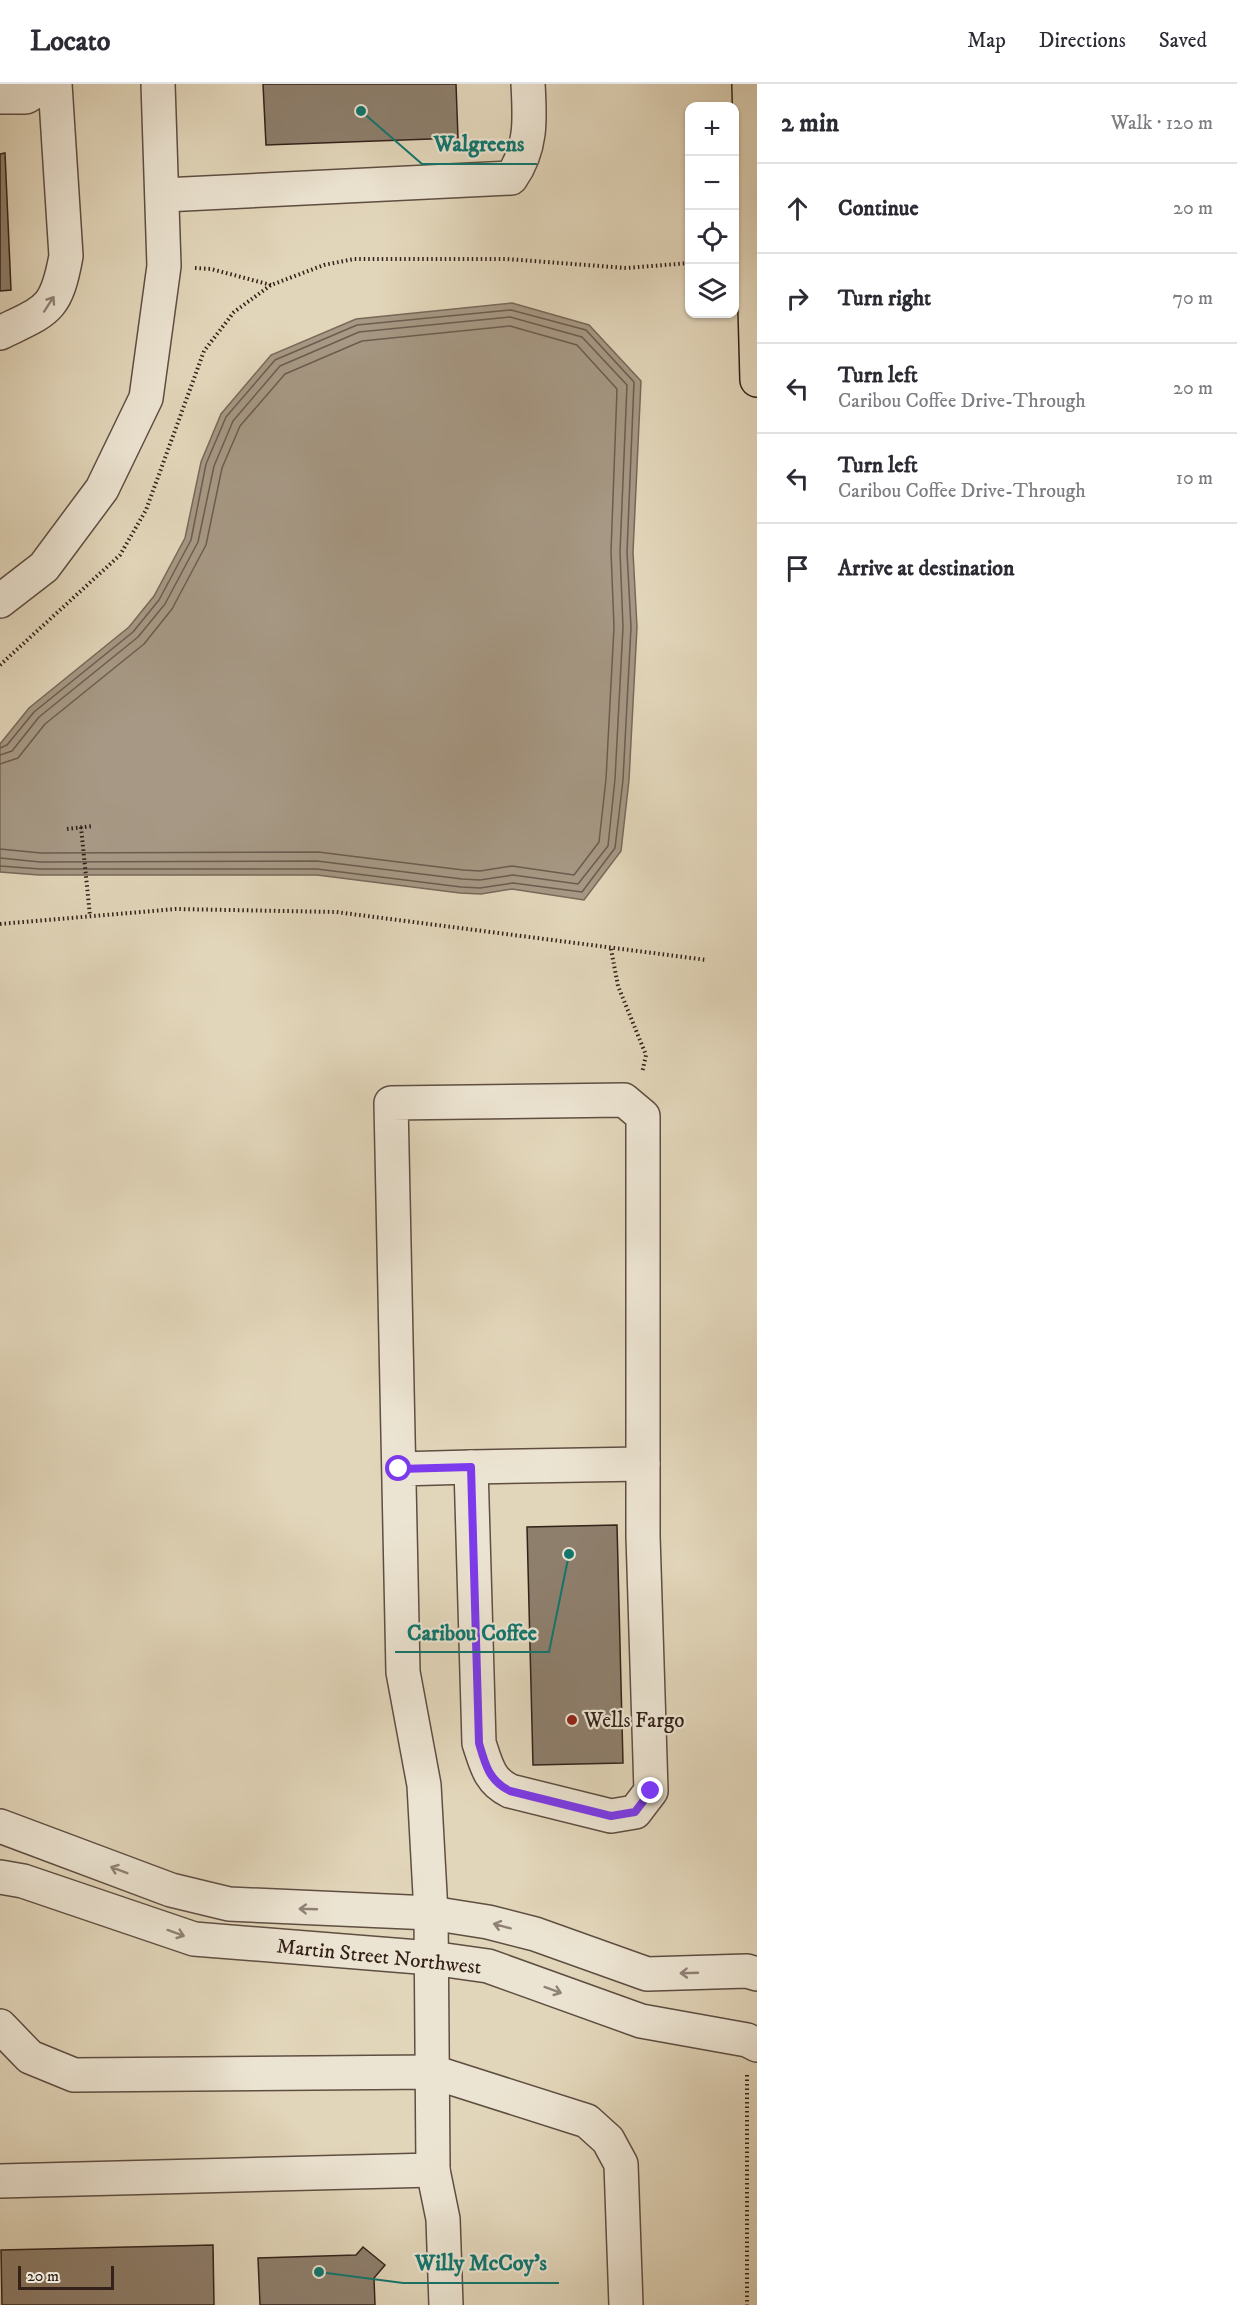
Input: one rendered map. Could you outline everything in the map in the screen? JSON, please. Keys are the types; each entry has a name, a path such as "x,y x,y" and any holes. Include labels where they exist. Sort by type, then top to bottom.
{"main road":[{"path":"749,84 757,380"}],"street":[{"path":"0,97 26,97 47,84"},
{"path":"0,333 46,311 61,283 66,256 55,84"},
{"path":"0,601 44,567 102,489 146,398 164,266 164,195 158,84"},
{"path":"164,195 511,178 522,162 530,131 528,84"},
{"path":"446,2305 443,2219 434,2170 431,1913 424,1785 403,1672 391,1103 624,1100 643,1116 643,1479 651,1791 635,1812 611,1816 510,1791 498,1785 492,1776 479,1743 471,1467"},
{"path":"399,1469 471,1467 643,1479"},
{"name":"Martin Street Northwest","path":"0,1826 171,1890 229,1904 431,1913 488,1922 535,1934 647,1974 747,1971 757,1974"},
{"name":"Martin Street Northwest","path":"0,1877 23,1881 194,1939 431,1958 488,1966 641,2021 747,2040 752,2057"},
{"path":"0,2026 30,2057 74,2075 433,2072 587,2121 608,2140 621,2164 626,2305"},
{"path":"0,2181 434,2170"}],"path":[{"path":"0,665 61,612 120,555 146,510 204,351 234,312 271,285 324,265 354,259 507,259 626,268 685,263"},
{"path":"164,266 211,269 271,285"},
{"path":"67,829 93,826"},
{"path":"81,827 90,916"},
{"path":"0,924 176,909 336,912 707,960"},
{"path":"611,949 618,986 646,1055 640,1081 624,1100"},
{"path":"747,2305 752,2057"}],"water":[{"path":"512,303 589,325 641,381 633,552 637,627 629,780 621,851 584,900 512,889 481,894 460,893 317,875 39,875 0,872 0,744 29,708 129,627 154,596 185,538 201,462 221,414 271,355 356,319"}],"building":[{"path":"263,84 456,84 458,138 266,145"},
{"path":"5,153 11,290 0,291 0,154"},
{"path":"617,1525 623,1763 533,1765 527,1527"},
{"path":"213,2245 214,2305 2,2305 1,2250"},
{"path":"363,2247 385,2265 374,2278 375,2305 260,2305 258,2258 356,2255"}],"place":[{"name":"Walgreens","path":"361,111"},
{"name":"Caribou Coffee","path":"569,1554"},
{"name":"Wells Fargo","path":"572,1720"},
{"name":"Willy McCoy's","path":"319,2272"}],"route":[{"path":"399,1469 471,1467 479,1743 488,1771 498,1785 510,1791 611,1816 635,1812 651,1791"}]}
